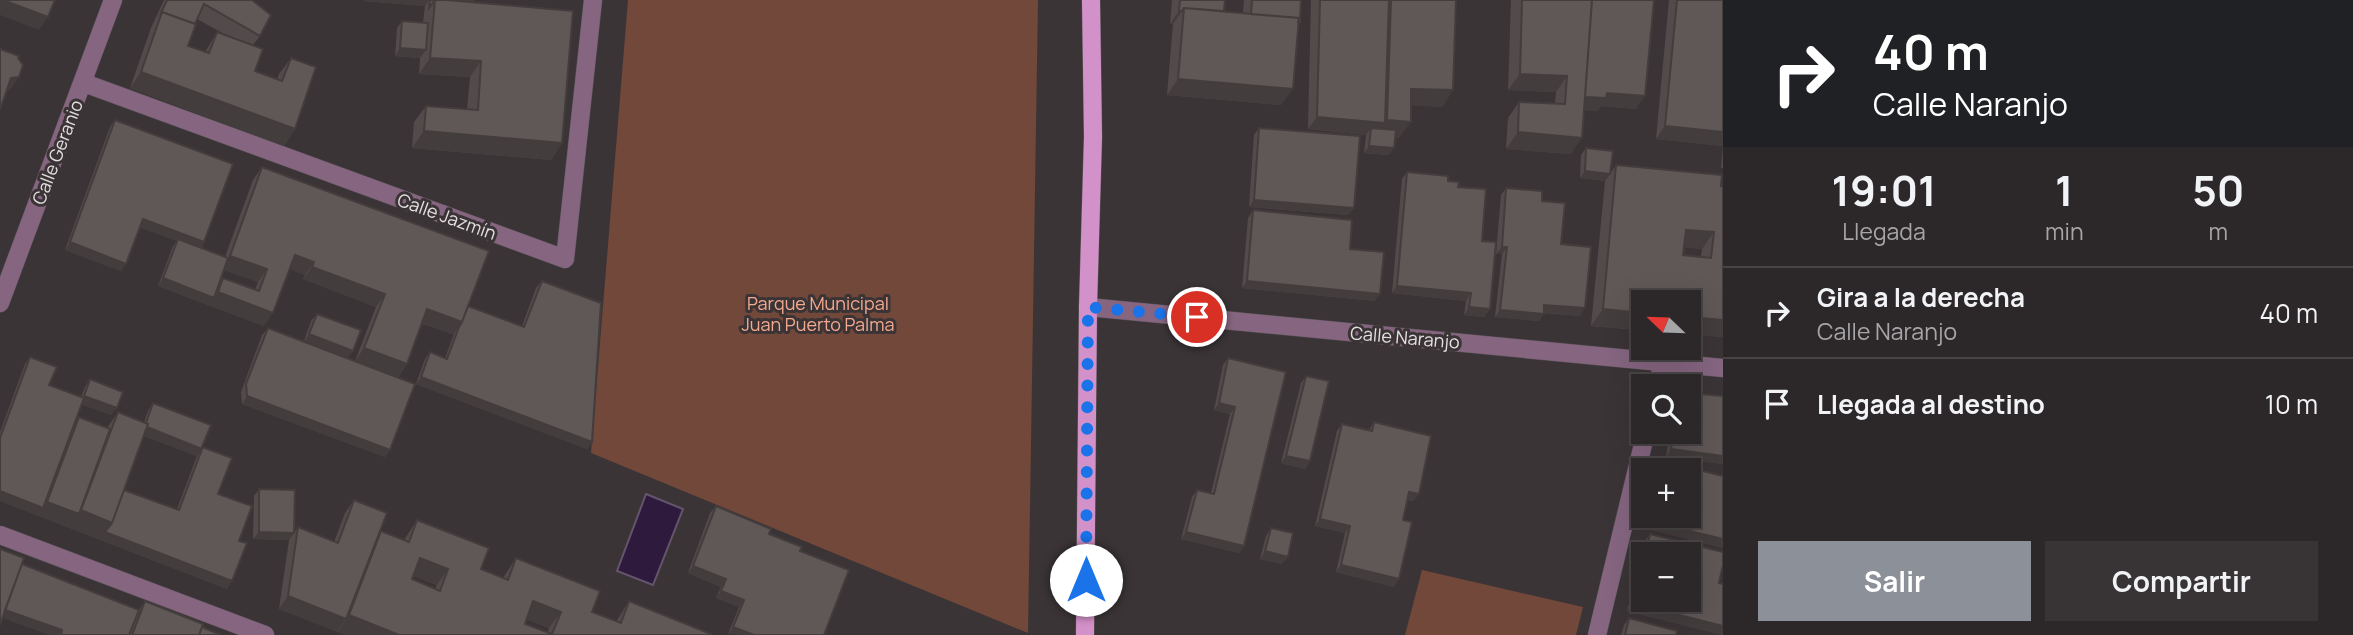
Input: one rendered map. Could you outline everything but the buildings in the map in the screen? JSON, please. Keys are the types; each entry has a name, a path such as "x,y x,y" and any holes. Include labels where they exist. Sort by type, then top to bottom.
{"main road":[{"path":"1085,635 1088,307 1093,137 1091,0"}],"street":[{"name":"Calle Geranio","path":"0,303 113,0"},
{"name":"Calle Jazmín","path":"84,83 565,259 593,0"},
{"name":"Calle Naranjo","path":"1088,307 1723,368"},
{"path":"1660,374 1663,362"},
{"path":"1597,635 1643,444"},
{"path":"0,535 265,635"}],"green space":[{"name":"Parque Municipal Juan Puerto Palma","path":"628,0 1038,0 1028,633 591,453"},
{"path":"1422,570 1583,607 1576,635 1405,635"}],"shaded area":[{"path":"646,494 683,509 653,585 617,571"}],"route":[{"path":"1086,580 1088,307 1197,317"}]}
